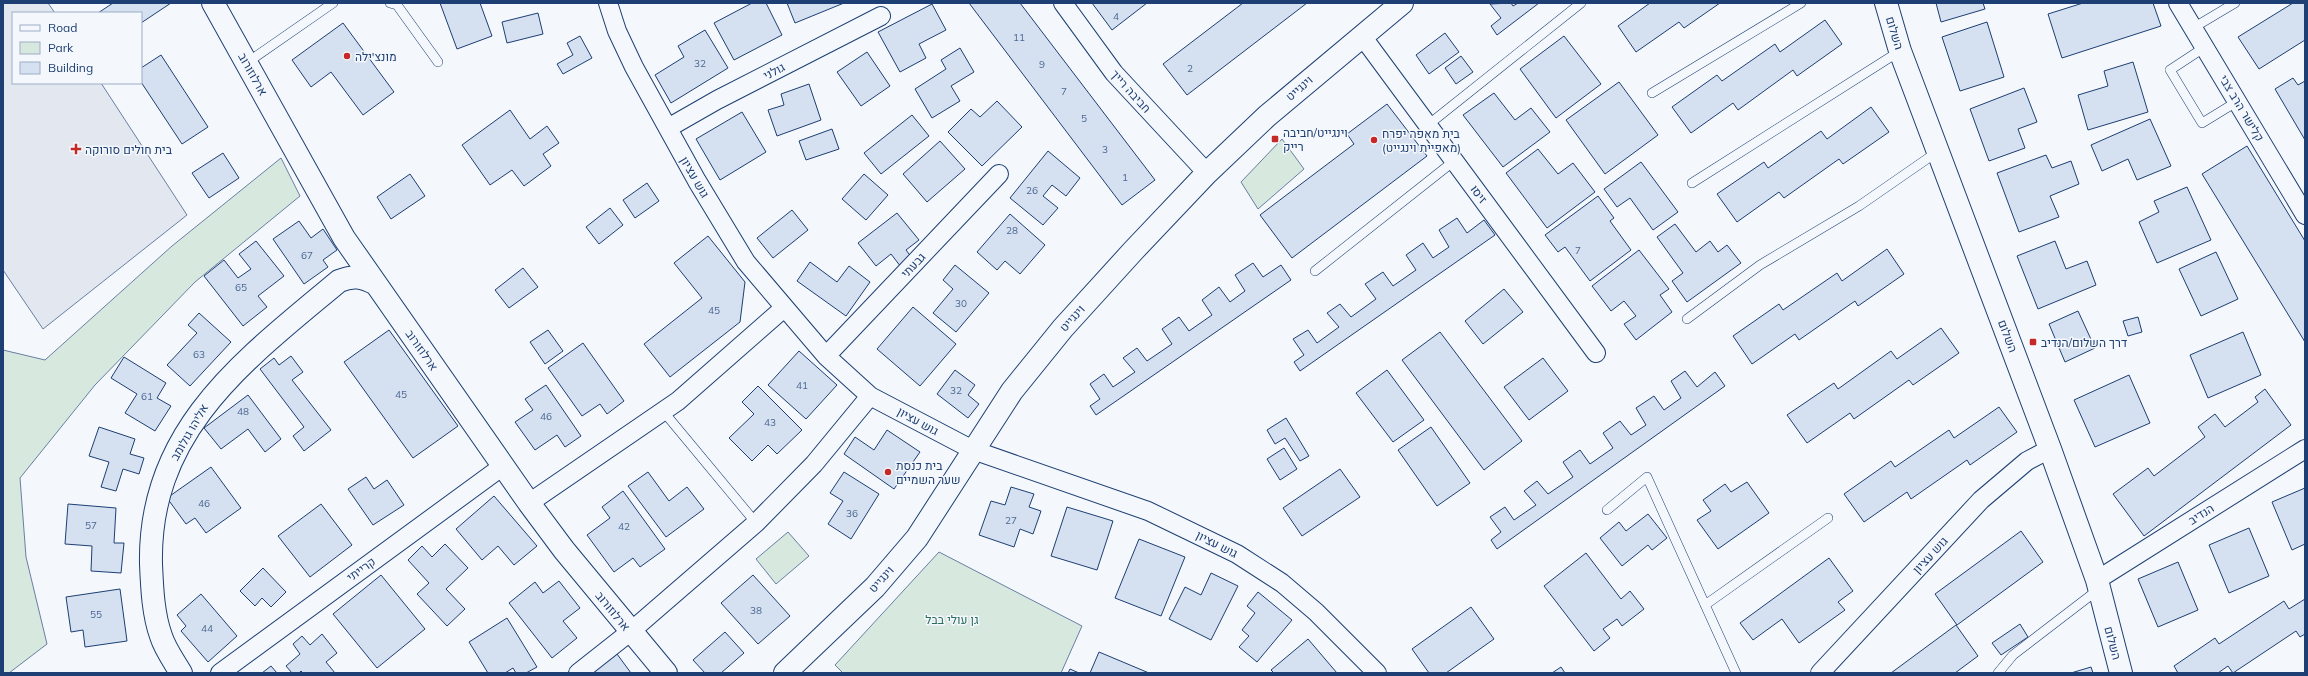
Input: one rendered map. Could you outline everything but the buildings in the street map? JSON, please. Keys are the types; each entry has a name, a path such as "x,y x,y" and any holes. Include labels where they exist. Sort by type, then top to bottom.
{"street":[{"name":"ארלוזורוב","path":"213,3 248,62 301,163 344,238 529,503 630,632 666,673"},
{"name":"גוש עציון","path":"608,3 617,31 668,128 697,181 746,262 826,356 870,396 973,450 1148,511 1237,554 1282,583 1316,612 1377,673"},
{"name":"חביבה רייך","path":"1063,3 1114,74 1207,173"},
{"name":"וינגייט","path":"785,673 854,608 917,538 1012,391 1063,328 1207,173 1267,116 1402,3"},
{"name":"השלום","path":"1886,3 1900,51 2050,449 2098,584 2121,673"},
{"name":"קלישר הרב צבי","path":"2178,3 2305,215"},
{"name":"גולני","path":"668,128 717,100 881,16"},
{"name":"זיסו","path":"1362,36 1596,352"},
{"name":"גבעתי","path":"826,356 1000,174"},
{"path":"339,281 348,260 344,238"},
{"name":"אליהו גולומב","path":"181,673 160,636 152,577 151,537 158,498 173,456 190,425 214,393 267,341 339,281 350,277 363,277 376,284"},
{"path":"529,503 664,411 784,308"},
{"path":"578,673 630,632 756,523 814,464 870,396"},
{"name":"גוש עציון","path":"1820,673 1981,500 2027,461 2050,449"},
{"name":"הנדיב","path":"2098,584 2305,449"},
{"name":"קרייתי","path":"220,673 503,466"}],"lane":[{"path":"248,62 333,3"},
{"path":"390,3 397,5 438,62"},
{"path":"1428,125 1581,3"},
{"path":"1652,93 1801,3"},
{"path":"2193,28 2235,3"},
{"path":"2205,47 2170,70 2202,123 2238,101"},
{"path":"1692,183 1900,51"},
{"path":"1687,319 1760,265 1859,206 1937,152"},
{"path":"1315,271 1454,161"},
{"path":"664,411 756,523"},
{"path":"1607,510 1647,477 1736,673"},
{"path":"1706,605 1828,518"},
{"path":"1998,673 2013,655 2098,584"}],"green space":[{"path":"1282,139 1304,169 1258,209 1241,182"},
{"path":"281,158 300,196 195,282 95,385 20,478 26,557 47,644 9,673 3,673 3,350 45,360 172,246"},
{"path":"788,532 809,556 776,584 756,559"},
{"name":"גן עולי בבל","path":"939,552 1082,626 1061,673 843,673 835,665"}],"shaded area":[{"name":"בית חולים סורוקה","path":"3,3 48,3 54,12 12,12 12,84 102,84 187,215 43,329 3,270"}],"place":[{"name":"מונצ'ילה","path":"347,56"},
{"name":"וינגייט/חביבה רייק","path":"1275,139"},
{"name":"בית מאפה יפרח (מאפיית וינגייט)","path":"1374,140"},
{"name":"בית חולים סורוקה","path":"76,149"},
{"name":"דרך השלום/הנדיב","path":"2033,342"},
{"name":"בית כנסת שער השמיים","path":"888,472"}]}
